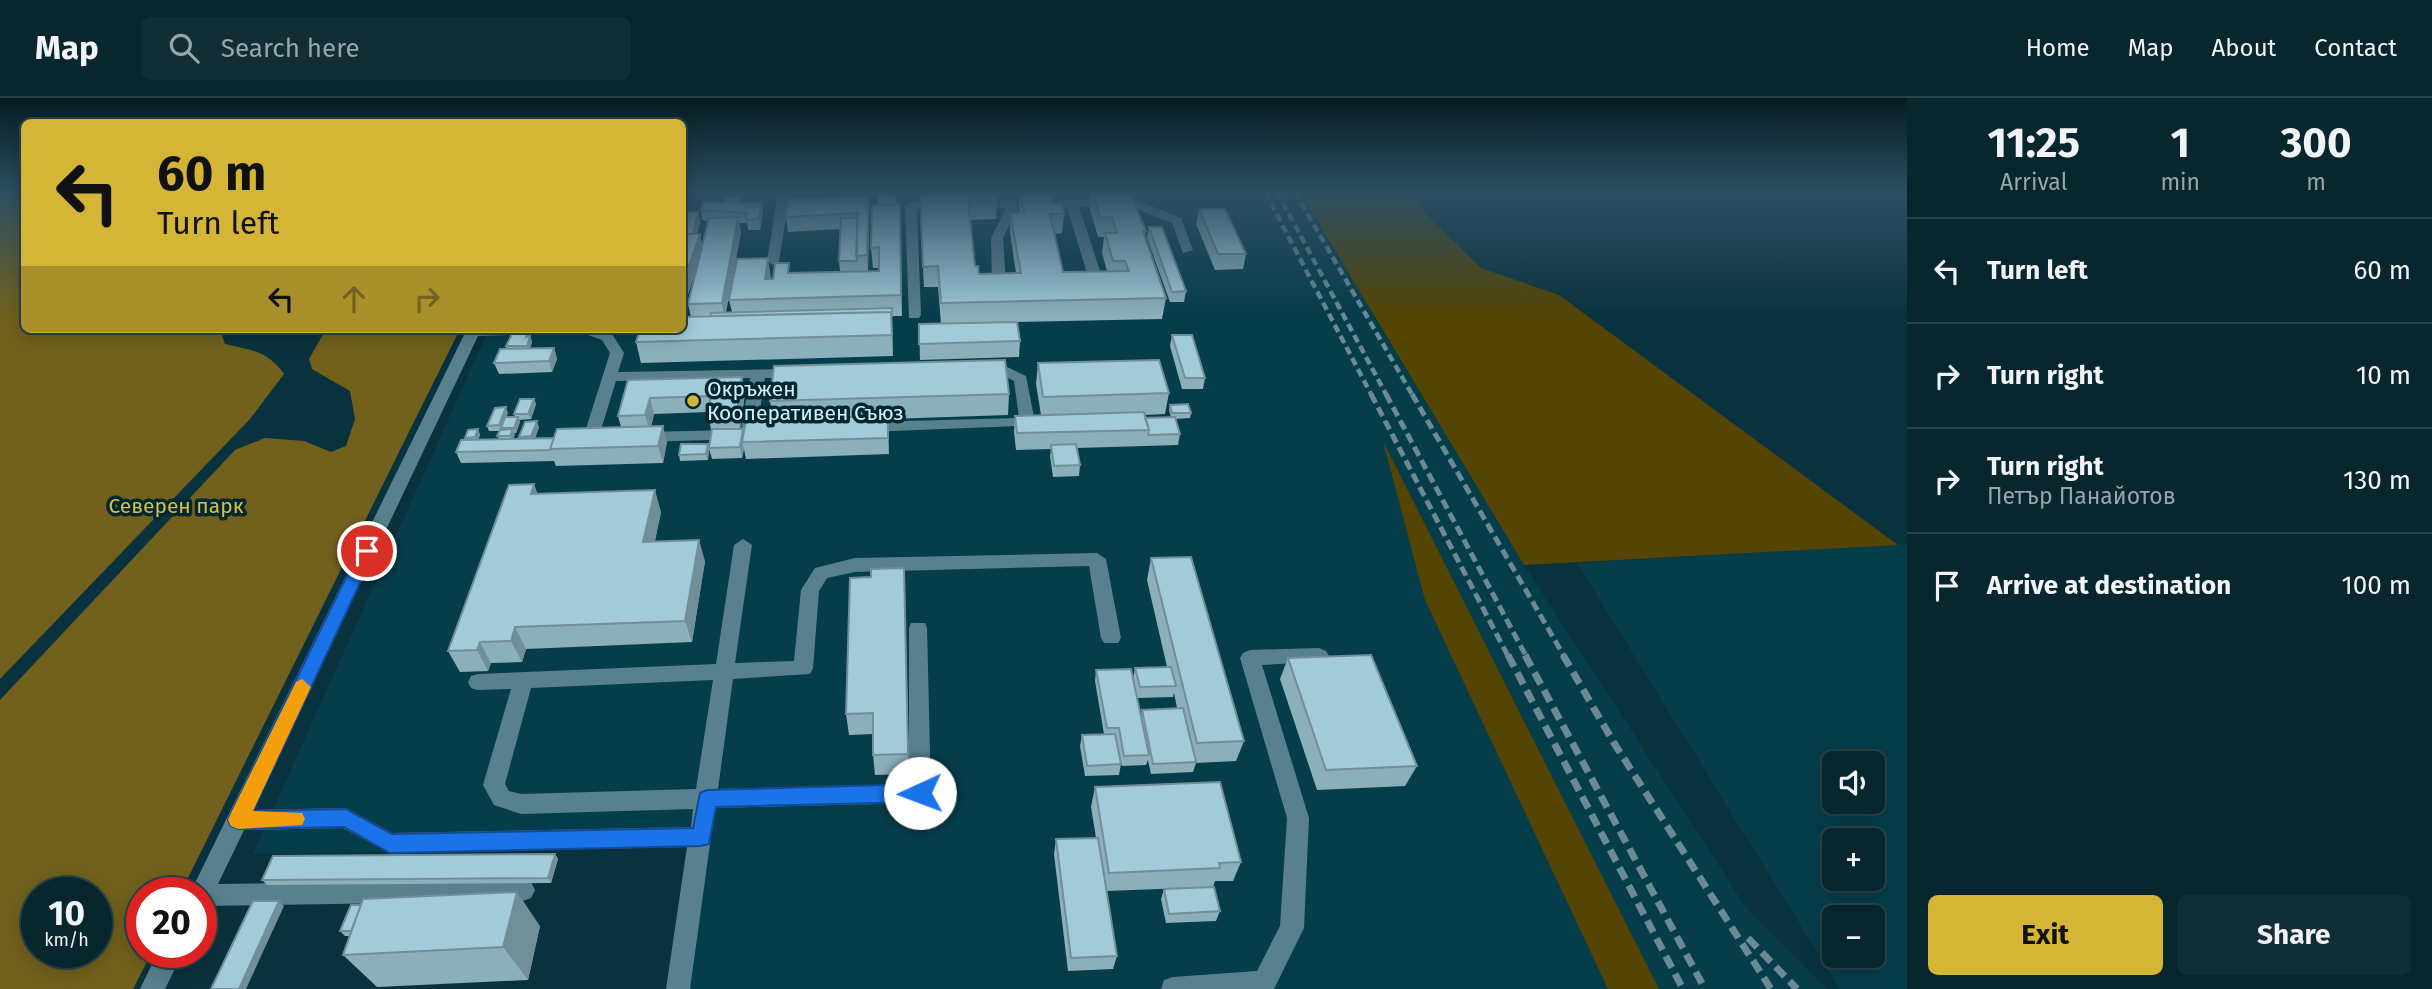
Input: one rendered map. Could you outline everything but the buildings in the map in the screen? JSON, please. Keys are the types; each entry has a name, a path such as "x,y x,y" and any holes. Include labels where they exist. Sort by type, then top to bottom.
{"street":[{"path":"773,261 778,234"},
{"path":"912,234 914,315"},
{"path":"999,234 999,284"},
{"path":"1082,234 1096,280"},
{"path":"1181,234 1187,250"},
{"path":"210,877 482,333"},
{"path":"596,333 607,337 617,353 591,438 741,435 756,429 758,374"},
{"path":"974,369 1001,369 1021,379 1027,423"},
{"path":"610,377 812,373"},
{"path":"1012,375 1040,374"},
{"path":"847,427 1052,422"},
{"path":"678,989 743,545"},
{"path":"478,682 803,668 810,590 821,573 855,565 1097,559 1111,638"},
{"path":"523,681 494,785 502,798 521,804 920,793 918,628"},
{"path":"1173,989 1267,986 1292,928 1298,818 1250,658 1319,656"},
{"path":"238,820 346,818 390,843 701,837"},
{"path":"217,895 523,890"},
{"path":"152,989 163,968"}],"shaded area":[{"path":"0,234 21,234 21,333 225,333 222,336 225,344 265,356 284,374 250,419 0,679"},
{"path":"686,234 1325,234 1524,565 1747,909 1827,989 1659,989 1385,445 1425,600 1608,989 678,989 700,846 253,854 487,333 686,333"},
{"path":"1325,234 1446,234 1481,268 1559,295 1898,545 1524,565"},
{"path":"324,333 458,333 188,877 126,877 126,968 144,968 133,989 0,989 0,700 235,450 265,438 304,441 331,452 346,446 355,419 350,391 312,369 309,359"},
{"path":"1383,441 1659,989 1608,989 1425,600"},
{"path":"1907,544 1907,989 1840,989 1827,968 1885,968 1885,905 1822,905 1822,960 1577,563"}],"railway":[{"path":"1287,234 1372,396"},
{"path":"1299,234 1387,396"},
{"path":"1319,234 1413,396"},
{"path":"1371,394 1508,656"},
{"path":"1386,394 1526,656"},
{"path":"1412,394 1564,656"},
{"path":"1508,655 1683,989"},
{"path":"1525,655 1705,989"},
{"path":"1563,655 1614,743 1771,989"},
{"path":"1748,938 1797,989"}],"slow traffic":[{"path":"295,819 238,820 302,687"}],"place":[{"name":"Окръжен Кооперативен Съюз","path":"693,401"}],"route":[{"path":"367,551 238,820 346,818 390,843 701,837 707,799 920,793"}],"park label":[{"name":"Северен парк","path":"176,506"}]}
